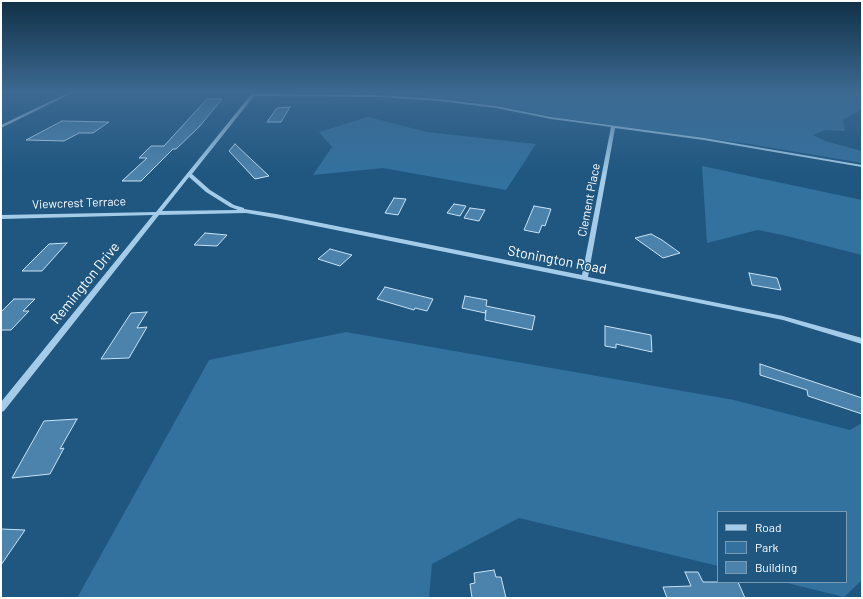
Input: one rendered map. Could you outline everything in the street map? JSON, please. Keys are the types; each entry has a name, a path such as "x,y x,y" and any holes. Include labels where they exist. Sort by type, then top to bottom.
{"street":[{"path":"1,126 14,120"},
{"path":"189,174 232,120"},
{"path":"564,120 704,139 862,166"},
{"name":"Clement Place","path":"585,277 613,127"},
{"name":"Stonington Road","path":"189,174 208,191 232,206 246,211 585,277 783,318 862,341"},
{"name":"Remington Drive","path":"1,408 189,174"},
{"name":"Stonington Road","path":"158,212 246,211"},
{"name":"Viewcrest Terrace","path":"1,217 158,212"}],"green space":[{"path":"358,120 380,120 427,132 536,144 506,190 383,168 313,175 332,147 319,132"},
{"path":"576,120 843,120 845,131 825,130 813,135 825,141 862,151 862,163 749,144"},
{"path":"702,166 862,200 862,255 758,230 707,243"},
{"path":"346,332 734,400 850,430 862,423 862,580 844,597 787,583 847,583 847,511 717,511 717,566 519,518 432,564 429,598 77,598 209,360"}],"building":[{"path":"188,120 205,120 141,181 122,181 147,158 139,158 151,146 164,146"},
{"path":"268,120 282,120 281,122 267,122"},
{"path":"62,121 109,122 93,133 79,133 64,141 26,140"},
{"path":"235,144 269,176 255,179 229,151"},
{"path":"394,198 406,199 398,215 385,213"},
{"path":"454,204 466,206 460,216 447,213"},
{"path":"534,206 551,209 545,226 542,225 539,233 524,230"},
{"path":"470,208 485,210 479,221 464,218"},
{"path":"205,233 227,235 217,246 194,245"},
{"path":"651,234 680,253 663,258 635,238"},
{"path":"67,243 42,271 22,271 49,244"},
{"path":"330,249 352,255 340,266 318,259"},
{"path":"749,273 777,278 781,290 752,285"},
{"path":"385,287 433,299 427,311 415,308 414,310 377,299"},
{"path":"465,296 487,300 486,306 535,316 532,330 485,320 486,310 485,313 462,308"},
{"path":"14,299 35,299 23,311 29,311 11,330 1,330 1,312"},
{"path":"147,312 137,328 147,327 129,358 101,359 131,313"},
{"path":"605,326 651,335 652,352 616,344 616,348 605,346"},
{"path":"760,364 862,398 862,414 808,396 807,390 760,375"},
{"path":"77,419 60,449 64,448 50,474 12,478 44,421"},
{"path":"1,529 25,530 1,565"},
{"path":"494,570 496,577 501,577 506,598 472,598 470,584 475,583 474,573"},
{"path":"685,572 698,572 703,582 738,583 745,598 667,598 663,587 691,586"}]}
